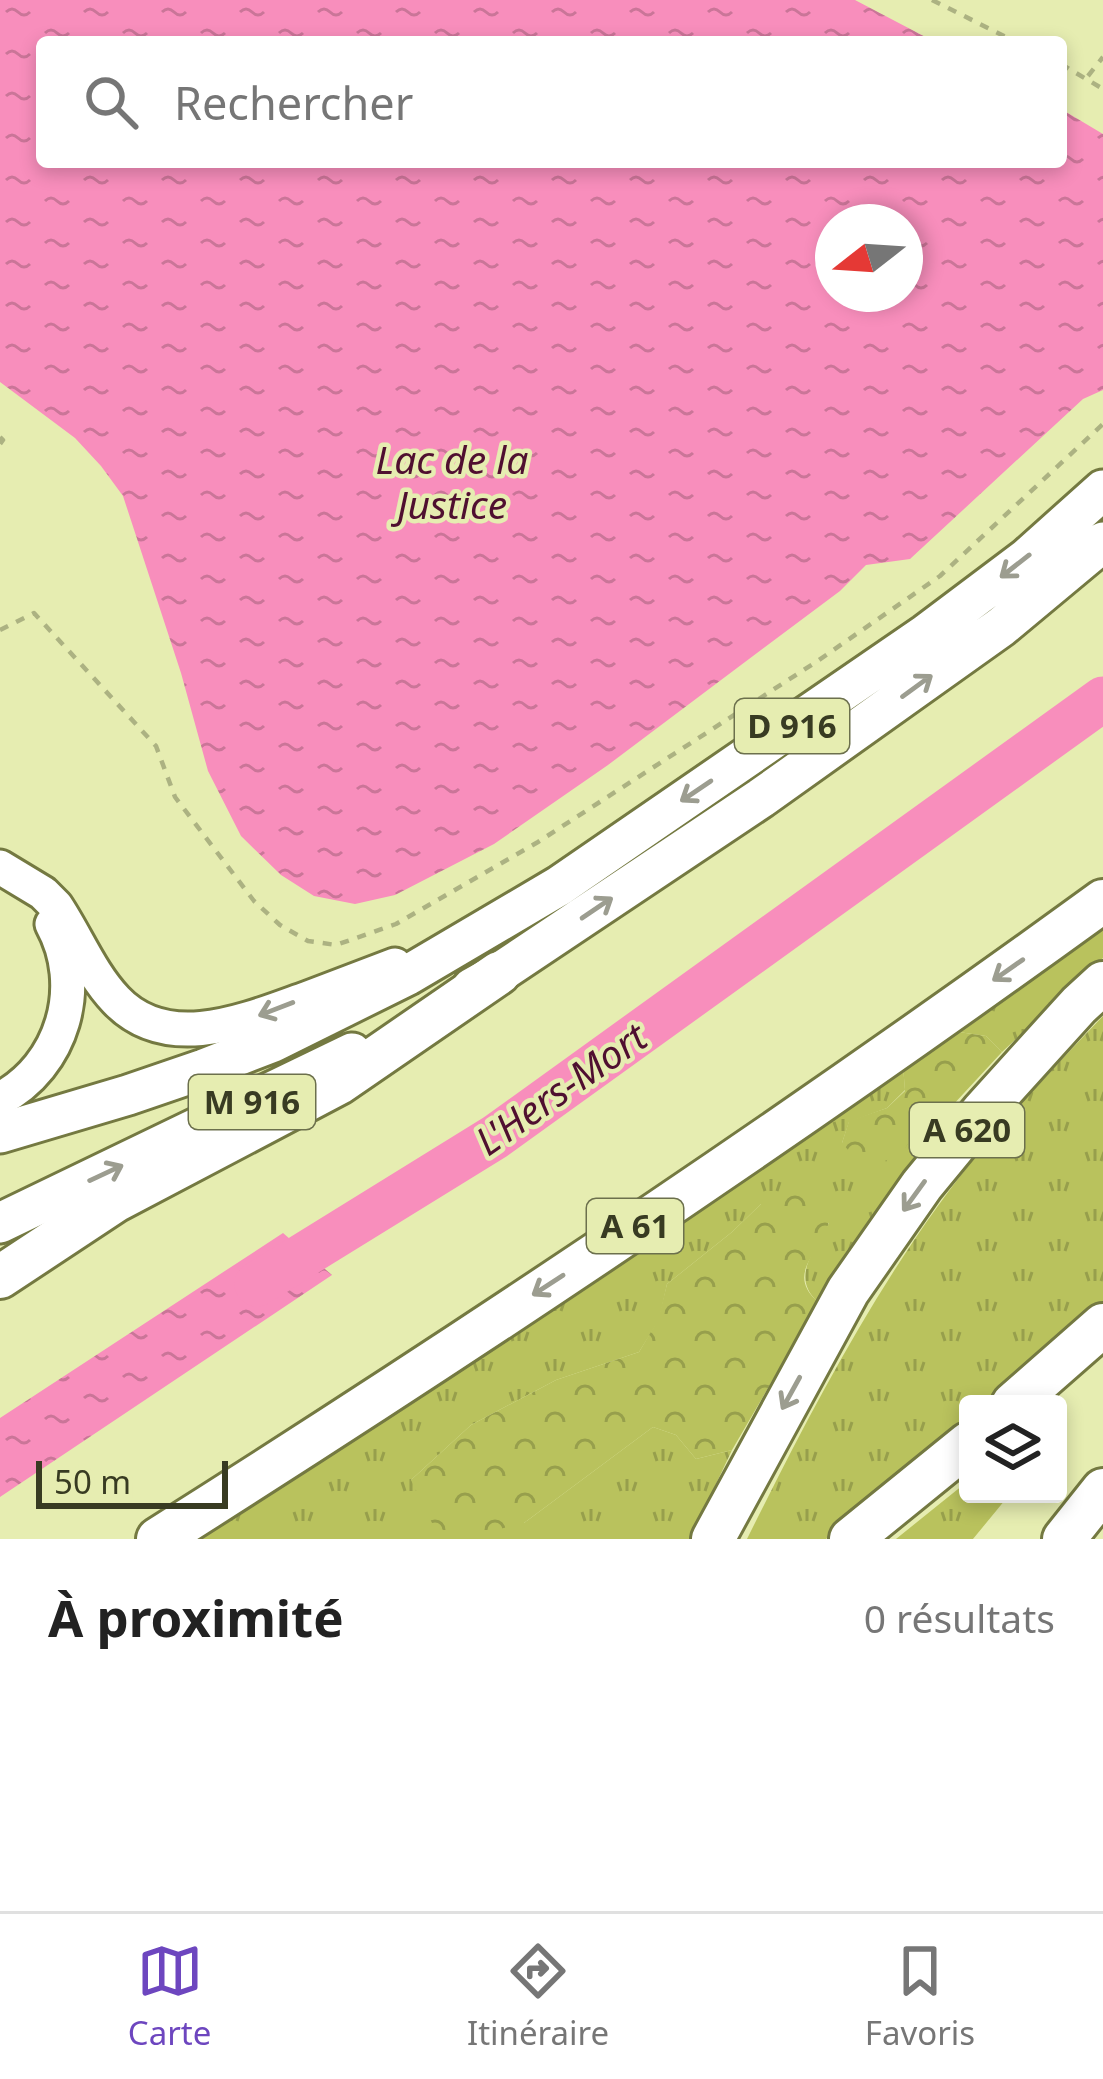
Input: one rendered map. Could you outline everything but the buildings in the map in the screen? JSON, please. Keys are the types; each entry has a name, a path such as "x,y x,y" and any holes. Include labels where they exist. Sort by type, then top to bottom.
{"highway":[{"name":"D 916","path":"465,939 560,886 926,634 1027,558 1103,490"},
{"name":"D 916","path":"500,973 760,798 982,640 1103,542"},
{"name":"A 61","path":"158,1539 595,1253 1103,901"},
{"name":"M 916","path":"0,1133 128,1095 273,1042 407,975 465,939"},
{"name":"M 916","path":"0,1223 331,1065 500,973"},
{"path":"0,1276 115,1201 339,1082 500,973"},
{"name":"A 620","path":"712,1539 848,1291 909,1202 983,1111 1103,983"},
{"path":"1023,1395 1103,1325"},
{"path":"851,1539 959,1451"},
{"path":"1064,1539 1103,1490"}],"main road":[{"path":"0,867 56,906 116,1000 140,1018 176,1030 210,1029 252,1018 465,939"},
{"path":"0,1099 33,1073 56,1044 66,1012 67,974 60,939 31,886"}],"path":[{"path":"932,0 1004,36"},
{"path":"1087,77 1103,57"},
{"path":"1067,67 1103,89"},
{"path":"0,630 34,613 156,746 175,797 254,901 280,925 308,941 336,945 397,924 538,842 819,660 940,576 1103,424"}],"green space":[{"path":"1103,925 1103,958 1002,1052 986,1036 952,1031"},
{"path":"1103,1016 1103,1308 1004,1395 959,1395 959,1433 826,1539 747,1539 826,1386 885,1285 950,1190"},
{"path":"952,1031 986,1036 1002,1052 952,1106 932,1106 921,1115 903,1150 864,1168 842,1143 849,1121 887,1108 905,1091 903,1065"},
{"path":"903,1065 905,1090 887,1108 849,1122 842,1143 912,1137 916,1118 932,1106 952,1106 818,1302 810,1293 805,1273 829,1223 761,1204 667,1284 659,1320 639,1352 556,1380 471,1425 411,1480 524,1523 653,1427 676,1435 696,1459 732,1450 690,1539 187,1539"},
{"path":"798,1178 829,1190 829,1221 805,1271 808,1291 818,1302 732,1450 696,1459 676,1435 653,1427 524,1523 466,1537 434,1527 411,1480 471,1425 556,1380 639,1352 658,1320 667,1284"},
{"path":"959,1488 959,1503 1003,1503 973,1539 896,1539"}],"water":[{"name":"Lac de la Justice","path":"0,0 855,0 924,36 36,36 36,168 1067,168 1067,113 1103,134 1103,390 1083,399 910,559 866,565 840,591 608,765 494,844 395,895 355,904 314,896 281,875 241,836 208,771 123,496 75,438 0,382"},
{"path":"283,1233 332,1275 0,1497 0,1418"}],"waterway":[{"name":"L'Hers-Mort","path":"257,1284 495,1137 1103,699"}]}
